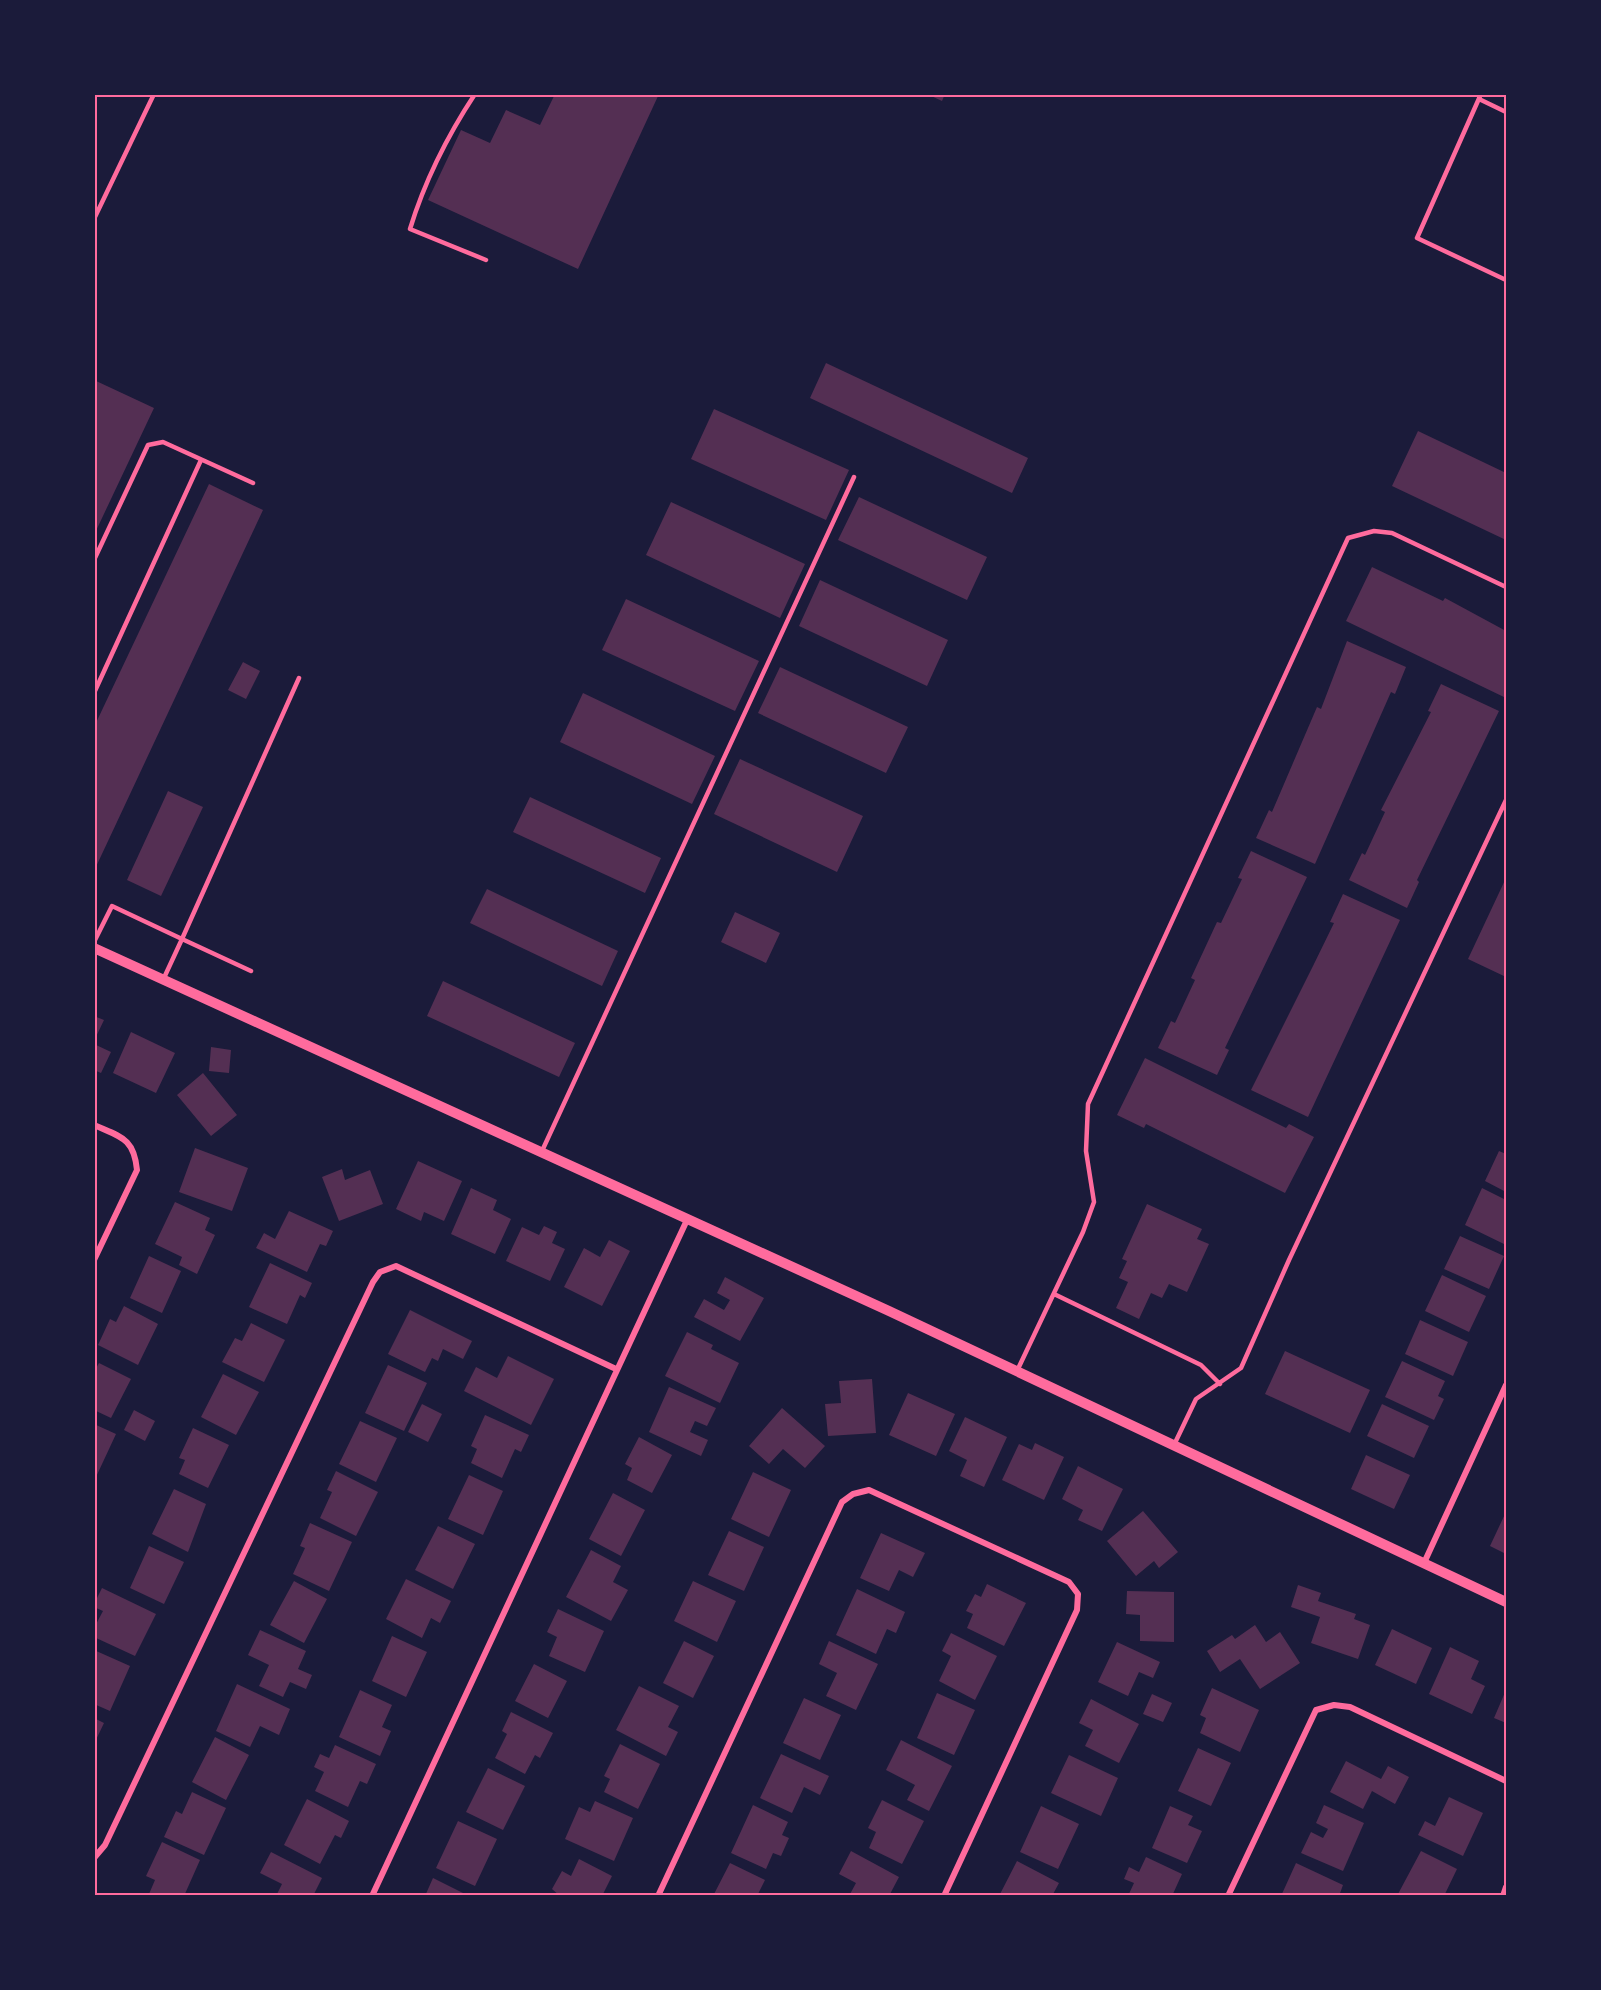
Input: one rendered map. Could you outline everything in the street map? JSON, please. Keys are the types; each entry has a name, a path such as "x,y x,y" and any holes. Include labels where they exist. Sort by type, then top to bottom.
{"street":[{"path":"94,948 1017,1371 1506,1602"},
{"path":"94,1125 126,1139 136,1154 137,1170 94,1260"},
{"path":"372,1896 687,1220"},
{"path":"94,1858 105,1845 373,1282 380,1272 396,1266 616,1369"},
{"path":"1424,1563 1506,1385"},
{"path":"658,1896 842,1502 853,1494 869,1490 1069,1582 1078,1594 1077,1610 945,1896"},
{"path":"1228,1896 1316,1710 1334,1705 1350,1707 1506,1781"},
{"path":"1503,1896 1506,1887"}],"lane":[{"path":"94,219 154,94"},
{"path":"474,94 457,120 424,184 410,229 486,260"},
{"path":"1506,112 1480,97 1417,238 1506,280"},
{"path":"94,560 148,445 163,442 253,483"},
{"path":"94,693 201,460"},
{"path":"541,1153 854,477"},
{"path":"1017,1371 1083,1232 1094,1202 1086,1151 1088,1104 1348,538 1374,531 1392,533 1506,587"},
{"path":"163,980 299,678"},
{"path":"1174,1445 1196,1399 1241,1368 1289,1260 1506,800"},
{"path":"94,942 112,906 251,971"},
{"path":"1054,1294 1201,1365 1220,1384"}],"building":[{"path":"555,94 659,94 578,269 428,200 461,130 490,143 506,110 540,125"},
{"path":"927,94 945,94 942,101"},
{"path":"826,363 1028,458 1012,493 810,398"},
{"path":"94,380 154,408 94,535"},
{"path":"714,409 849,470 826,520 691,459"},
{"path":"1418,431 1506,473 1506,540 1392,486"},
{"path":"209,484 263,510 94,871 94,727"},
{"path":"859,497 987,557 967,600 838,540"},
{"path":"671,502 805,564 780,618 646,555"},
{"path":"1372,567 1443,601 1445,598 1506,631 1506,698 1346,621"},
{"path":"820,580 948,640 927,686 799,626"},
{"path":"626,599 759,661 735,711 602,650"},
{"path":"1347,641 1406,667 1395,694 1391,692 1315,864 1256,838 1269,810 1272,812 1317,707 1321,709"},
{"path":"243,662 260,671 246,699 228,690"},
{"path":"780,667 908,727 886,773 758,713"},
{"path":"1441,684 1499,711 1417,880 1419,882 1407,908 1349,880 1362,853 1365,855 1385,812 1381,810 1431,712 1428,711"},
{"path":"583,693 715,756 692,804 560,742"},
{"path":"740,759 863,816 837,872 714,814"},
{"path":"168,791 203,807 161,896 127,880"},
{"path":"530,797 661,858 645,893 513,832"},
{"path":"1251,851 1307,877 1225,1048 1229,1050 1217,1075 1158,1048 1171,1021 1175,1023 1195,980 1191,978 1217,922 1221,923 1242,879 1238,878"},
{"path":"1506,878 1506,977 1468,959"},
{"path":"487,889 618,951 602,986 470,923"},
{"path":"1343,894 1400,920 1308,1117 1251,1090 1334,923 1330,922"},
{"path":"735,912 780,933 766,963 721,942"},
{"path":"443,981 575,1043 559,1077 427,1016"},
{"path":"94,1016 104,1020 94,1041"},
{"path":"131,1032 175,1053 156,1093 113,1073"},
{"path":"94,1044 111,1052 101,1073 94,1070"},
{"path":"211,1047 231,1050 229,1073 209,1071"},
{"path":"1145,1058 1286,1128 1289,1124 1314,1137 1285,1193 1146,1124 1144,1128 1117,1115"},
{"path":"203,1073 237,1115 211,1136 177,1095"},
{"path":"195,1148 248,1168 232,1211 179,1192"},
{"path":"1499,1151 1506,1154 1506,1192 1485,1181"},
{"path":"418,1161 462,1181 444,1221 424,1212 421,1221 396,1209"},
{"path":"342,1169 345,1180 370,1170 383,1204 339,1221 322,1177"},
{"path":"471,1188 497,1200 493,1210 511,1219 495,1254 451,1234"},
{"path":"1482,1188 1506,1200 1506,1245 1465,1225"},
{"path":"175,1202 210,1218 205,1230 215,1235 197,1274 179,1265 182,1257 155,1244"},
{"path":"1147,1204 1202,1229 1197,1239 1209,1244 1187,1292 1169,1284 1162,1298 1151,1293 1139,1319 1116,1308 1128,1282 1119,1278 1127,1261 1122,1259"},
{"path":"289,1211 333,1231 326,1246 320,1244 307,1272 256,1248 264,1233 275,1239"},
{"path":"544,1226 557,1232 552,1243 565,1249 550,1281 506,1261 522,1227 539,1235"},
{"path":"1460,1236 1504,1256 1489,1289 1444,1269"},
{"path":"609,1240 630,1251 602,1306 564,1287 584,1248 600,1257"},
{"path":"149,1256 181,1271 162,1313 130,1298"},
{"path":"270,1263 312,1283 305,1298 300,1295 287,1324 249,1307"},
{"path":"1442,1275 1486,1296 1469,1332 1425,1311"},
{"path":"725,1277 764,1298 740,1341 694,1317 704,1299 724,1310 730,1300 717,1293"},
{"path":"124,1306 158,1324 138,1365 98,1345 110,1319 116,1322"},
{"path":"410,1310 472,1341 463,1359 443,1349 438,1361 432,1358 425,1372 388,1354"},
{"path":"1420,1320 1468,1342 1453,1376 1405,1354"},
{"path":"251,1323 285,1340 264,1382 222,1362 235,1338 242,1341"},
{"path":"687,1332 713,1345 711,1349 739,1363 720,1403 665,1376"},
{"path":"1285,1351 1370,1390 1350,1433 1265,1394"},
{"path":"508,1356 554,1379 531,1425 464,1391 476,1367 497,1378"},
{"path":"1402,1361 1445,1381 1438,1396 1444,1399 1434,1420 1385,1397"},
{"path":"99,1363 131,1379 111,1418 94,1410 94,1372"},
{"path":"388,1365 427,1383 404,1431 365,1413"},
{"path":"223,1374 259,1392 236,1435 201,1417"},
{"path":"872,1379 876,1433 828,1436 825,1404 841,1403 839,1381"},
{"path":"669,1387 716,1408 707,1426 695,1421 690,1432 708,1440 701,1456 649,1432"},
{"path":"908,1393 955,1414 936,1456 889,1435"},
{"path":"422,1404 442,1414 428,1442 408,1432"},
{"path":"1382,1404 1429,1426 1414,1458 1367,1436"},
{"path":"782,1408 825,1446 805,1468 783,1449 769,1464 749,1446"},
{"path":"134,1410 155,1421 145,1441 124,1430"},
{"path":"485,1415 529,1435 521,1452 515,1449 502,1478 471,1463 477,1449 471,1446"},
{"path":"965,1417 1007,1437 984,1487 960,1476 967,1460 949,1451"},
{"path":"360,1421 397,1438 376,1482 339,1464"},
{"path":"94,1424 116,1434 96,1477 94,1476"},
{"path":"193,1428 229,1445 208,1488 179,1474 185,1460 179,1458"},
{"path":"639,1437 672,1455 652,1493 627,1480 632,1468 625,1464"},
{"path":"1035,1443 1064,1457 1044,1500 1002,1480 1019,1444 1032,1450"},
{"path":"1366,1455 1410,1475 1394,1509 1351,1489"},
{"path":"1078,1466 1123,1489 1102,1531 1078,1520 1083,1510 1062,1499"},
{"path":"336,1471 378,1492 356,1536 320,1518 332,1492 327,1490"},
{"path":"753,1472 791,1490 769,1537 731,1519"},
{"path":"469,1475 503,1491 483,1535 448,1519"},
{"path":"174,1489 206,1504 188,1552 152,1534"},
{"path":"613,1493 645,1510 621,1556 589,1539"},
{"path":"1143,1511 1178,1552 1159,1568 1154,1561 1136,1576 1107,1541"},
{"path":"1506,1515 1506,1554 1490,1546"},
{"path":"310,1523 352,1542 329,1591 293,1574 305,1548 300,1546"},
{"path":"438,1526 475,1544 453,1589 415,1570"},
{"path":"729,1531 764,1547 744,1591 708,1575"},
{"path":"881,1533 925,1553 913,1577 899,1570 889,1591 860,1578"},
{"path":"149,1546 184,1562 164,1604 130,1588"},
{"path":"591,1550 621,1566 613,1582 628,1590 611,1621 566,1597"},
{"path":"406,1579 451,1601 440,1623 431,1618 422,1638 386,1619"},
{"path":"294,1581 327,1599 304,1643 270,1625"},
{"path":"693,1581 736,1601 717,1642 674,1621"},
{"path":"987,1584 1026,1603 1004,1646 967,1628 973,1614 966,1611 975,1594 981,1597"},
{"path":"1298,1585 1321,1593 1318,1601 1356,1614 1354,1619 1370,1625 1358,1659 1311,1643 1320,1617 1291,1607"},
{"path":"102,1588 156,1614 135,1656 94,1637 94,1628 103,1611 94,1607 94,1604"},
{"path":"857,1589 905,1612 896,1633 887,1629 876,1654 836,1635"},
{"path":"1127,1591 1174,1592 1174,1642 1140,1641 1140,1615 1126,1614"},
{"path":"558,1609 604,1631 585,1672 549,1656 557,1637 547,1632"},
{"path":"1255,1625 1266,1642 1280,1632 1300,1663 1260,1689 1240,1659 1220,1672 1207,1651 1232,1635 1235,1639"},
{"path":"1392,1629 1432,1648 1416,1684 1375,1665"},
{"path":"260,1630 306,1651 298,1669 312,1675 306,1689 290,1682 283,1697 259,1686 269,1665 248,1655"},
{"path":"951,1633 997,1656 975,1700 939,1681 951,1656 942,1651"},
{"path":"392,1636 427,1652 406,1697 372,1681"},
{"path":"684,1641 714,1656 693,1698 663,1683"},
{"path":"829,1641 878,1664 856,1710 826,1696 837,1673 819,1664"},
{"path":"1117,1642 1160,1662 1153,1678 1139,1672 1128,1696 1098,1682"},
{"path":"1450,1647 1479,1661 1471,1679 1485,1686 1472,1714 1429,1694"},
{"path":"94,1650 130,1666 110,1711 94,1704"},
{"path":"534,1664 567,1681 548,1718 515,1701"},
{"path":"237,1684 290,1709 279,1735 260,1726 250,1747 216,1731"},
{"path":"639,1686 679,1706 668,1727 678,1732 666,1756 616,1730"},
{"path":"1212,1688 1259,1710 1240,1752 1200,1733 1206,1718 1200,1715"},
{"path":"360,1690 392,1705 382,1727 391,1731 380,1756 339,1737"},
{"path":"1506,1690 1506,1723 1494,1718"},
{"path":"937,1693 975,1710 954,1755 917,1738"},
{"path":"1152,1694 1172,1703 1163,1722 1143,1714"},
{"path":"804,1698 841,1715 820,1760 783,1743"},
{"path":"1091,1699 1139,1724 1119,1763 1085,1746 1093,1730 1079,1723"},
{"path":"511,1712 553,1733 540,1758 535,1755 525,1774 495,1758 507,1734 502,1731"},
{"path":"94,1718 104,1723 94,1744"},
{"path":"215,1737 249,1755 226,1800 192,1782"},
{"path":"901,1740 952,1766 929,1811 907,1800 915,1785 886,1770"},
{"path":"620,1744 660,1764 638,1809 604,1792 610,1779 604,1776"},
{"path":"335,1745 376,1764 367,1784 360,1781 348,1807 315,1791 324,1772 314,1767 320,1754 329,1758"},
{"path":"1198,1748 1231,1763 1211,1806 1178,1791"},
{"path":"781,1754 829,1776 820,1795 804,1787 792,1813 760,1798"},
{"path":"1069,1755 1118,1778 1101,1816 1051,1793"},
{"path":"1346,1761 1381,1779 1388,1766 1409,1777 1395,1804 1372,1791 1363,1809 1330,1792"},
{"path":"488,1768 525,1786 503,1830 466,1812"},
{"path":"192,1792 226,1808 204,1855 164,1837 176,1811 182,1814"},
{"path":"1449,1797 1483,1813 1463,1856 1418,1835 1425,1821 1435,1826"},
{"path":"307,1799 349,1821 341,1838 335,1835 320,1864 284,1845"},
{"path":"882,1800 924,1821 902,1864 869,1848 876,1832 868,1828"},
{"path":"595,1801 633,1818 614,1861 565,1839 579,1807 590,1812"},
{"path":"753,1805 788,1822 782,1835 789,1838 781,1856 773,1853 766,1869 731,1853"},
{"path":"1324,1805 1364,1823 1343,1871 1301,1853 1311,1832 1323,1838 1328,1829 1316,1823"},
{"path":"1041,1806 1079,1824 1058,1869 1020,1852"},
{"path":"1170,1806 1193,1816 1188,1825 1202,1831 1187,1863 1152,1848"},
{"path":"458,1821 497,1839 475,1886 436,1868"},
{"path":"162,1842 200,1860 184,1896 149,1894 155,1880 146,1876"},
{"path":"851,1851 899,1877 889,1896 849,1896 856,1883 839,1874"},
{"path":"1421,1851 1457,1869 1444,1896 1398,1894"},
{"path":"271,1852 322,1878 313,1896 276,1896 282,1884 260,1873"},
{"path":"1146,1857 1182,1874 1172,1896 1128,1896 1134,1883 1124,1879 1129,1867 1139,1872"},
{"path":"579,1859 612,1876 602,1896 560,1896 552,1889 562,1871 571,1876"},
{"path":"1017,1861 1059,1883 1052,1896 1045,1893 1043,1896 999,1896"},
{"path":"730,1863 765,1880 757,1896 713,1896"},
{"path":"1296,1863 1343,1885 1339,1896 1281,1896"},
{"path":"433,1878 469,1896 425,1896"}]}
